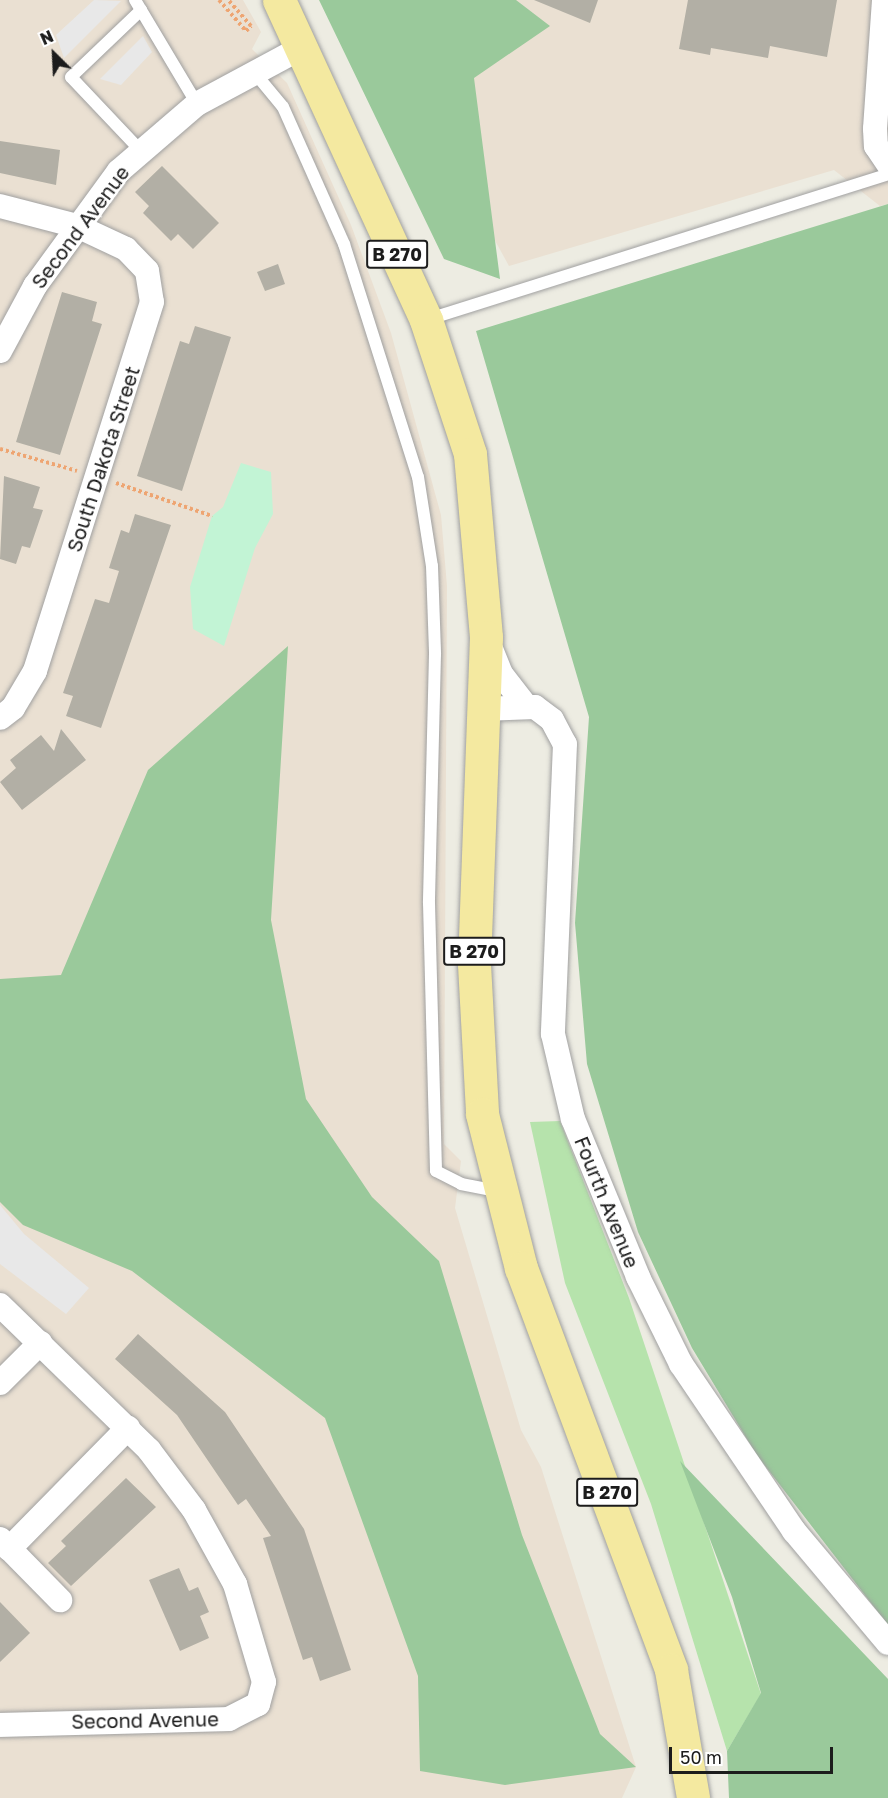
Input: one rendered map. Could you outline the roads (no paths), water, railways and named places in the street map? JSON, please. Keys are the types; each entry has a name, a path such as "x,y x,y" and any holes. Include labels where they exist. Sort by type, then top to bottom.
{"main road":[{"name":"B 270","path":"279,0 303,47 426,320 470,454 486,637 482,709 476,1048 482,1114 500,1192 544,1333 664,1648 693,1798"}],"street":[{"path":"884,0 875,129 876,146 888,164"},
{"name":"Second Avenue","path":"0,351 77,226 140,150 197,104 303,47"},
{"name":"South Dakota Street","path":"0,206 77,226 140,260 151,282 152,302 35,671 13,708 0,718"},
{"name":"Fourth Avenue","path":"486,637 501,674 526,706 545,712 565,744 553,1034 573,1119 638,1277 681,1364 794,1531 888,1643"},
{"path":"482,709 526,706"},
{"name":"Second Avenue","path":"0,1305 128,1428 173,1480 219,1549 249,1620 262,1694 258,1704 229,1719 0,1725"},
{"path":"0,1383 40,1343"},
{"path":"60,1600 5,1544 128,1428"}],"lane":[{"path":"140,150 71,77 138,5 197,104"},
{"path":"254,72 283,107 344,244 418,477 432,566 435,654 429,903 436,1171 461,1184 500,1192"},
{"path":"426,320 888,174"}]}
